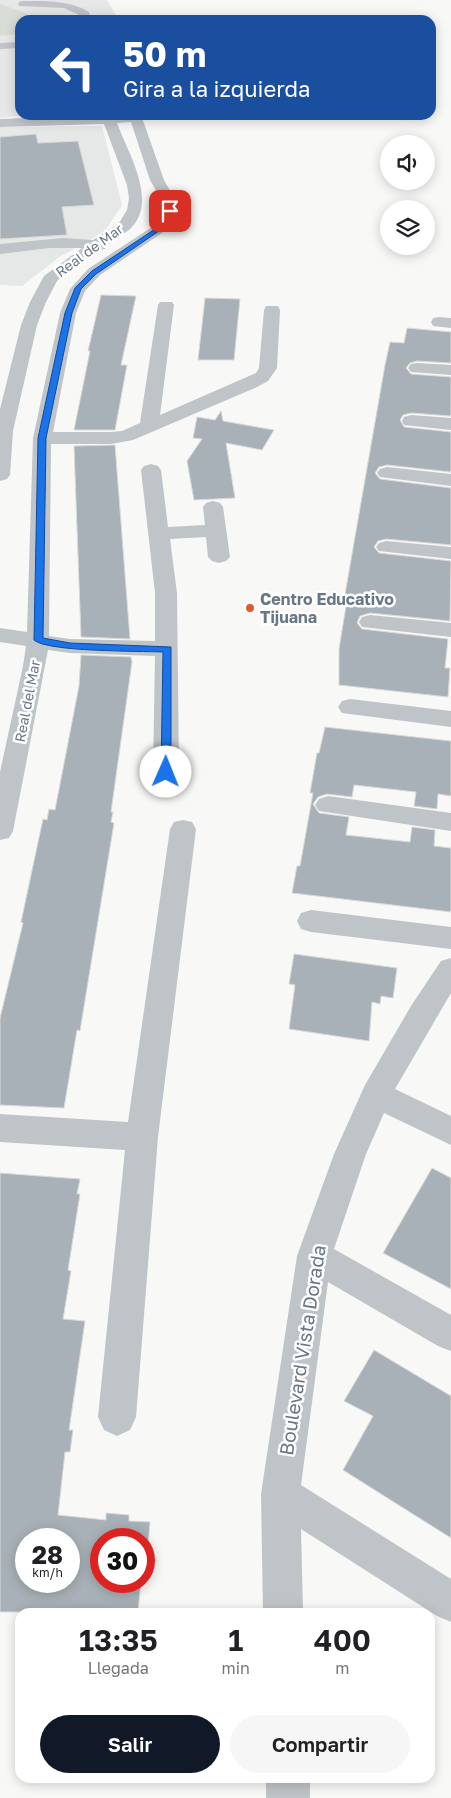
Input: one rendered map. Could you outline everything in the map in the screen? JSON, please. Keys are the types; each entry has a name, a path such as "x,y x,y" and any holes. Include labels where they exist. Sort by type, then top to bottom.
{"street":[{"path":"10,2 80,8 85,15"},
{"path":"23,4 41,15"},
{"path":"0,46 15,45"},
{"path":"6,122 57,120"},
{"name":"Real de Mar","path":"0,475 4,431 29,325 38,302 50,279 70,263 125,226 134,210 136,198 126,160 109,120"},
{"name":"Real del Mar","path":"0,831 30,694 38,640 42,438 68,313 78,288 94,272 157,230 170,211 166,196 157,180 140,120"},
{"path":"0,249 60,244 96,245 124,253"},
{"path":"149,427 166,305"},
{"path":"42,438 118,438 149,427 262,377 268,368 272,310"},
{"path":"417,368 451,370"},
{"path":"411,420 451,424"},
{"path":"152,470 166,593 166,772"},
{"path":"387,473 451,480"},
{"path":"213,507 219,558"},
{"path":"160,534 216,530"},
{"path":"386,547 451,553"},
{"path":"370,622 451,630"},
{"path":"0,635 70,646 167,650"},
{"path":"350,707 451,719"},
{"path":"328,805 451,822"},
{"path":"117,1417 142,1137 183,829"},
{"path":"311,921 451,938"},
{"name":"Boulevard Vista Dorada","path":"283,1608 280,1494 314,1256 350,1154 376,1094 421,1015 451,969"},
{"path":"376,1094 451,1131"},
{"path":"0,1128 142,1137"},
{"path":"314,1256 451,1334"},
{"path":"280,1494 451,1602"},
{"path":"288,1783 288,1798"}],"shaded area":[{"path":"0,0 107,0 116,15 15,15 15,116 0,118"},
{"path":"0,4 28,15 15,15 15,34 0,36"},
{"path":"102,126 122,205 105,231 58,258 22,286 0,285 0,127"}],"building":[{"path":"36,134 38,143 78,141 94,205 62,207 67,235 0,239 0,137"},
{"path":"101,295 136,296 121,365 127,365 115,430 74,430 90,351 88,351"},
{"path":"205,298 240,299 234,360 198,360"},
{"path":"407,328 451,332 451,363 417,361 410,363 406,368 411,374 451,377 451,416 411,413 403,415 400,420 404,427 451,432 451,472 387,465 379,467 375,473 380,479 451,488 451,545 386,539 378,541 374,547 379,553 451,561 450,621 370,613 360,616 357,623 362,629 448,639 445,668 450,668 448,697 339,685 339,649 347,600 344,600 385,365 390,342 404,343"},
{"path":"221,411 223,421 274,430 262,450 226,443 235,498 194,500 187,461 202,439 193,438 197,417 215,420"},
{"path":"115,445 130,639 81,637 74,446"},
{"path":"81,655 131,657 132,662 111,812 113,812 111,822 114,823 80,1031 77,1030 64,1108 0,1105 0,1018 23,923 21,922 43,819 47,820 49,809 55,810 79,686"},
{"path":"325,727 451,741 451,796 438,794 437,809 414,806 416,792 354,785 352,797 327,794 318,797 313,804 319,813 349,817 346,835 410,842 412,827 435,830 434,846 451,848 451,912 292,893 297,866 300,866 313,793 310,793 317,753 319,753"},
{"path":"294,954 397,968 393,998 381,996 380,1004 372,1002 369,1041 289,1029 295,985 289,984"},
{"path":"432,1168 451,1178 451,1289 383,1253"},
{"path":"0,1173 80,1179 77,1194 80,1194 68,1270 71,1271 63,1319 85,1321 69,1430 73,1430 70,1452 65,1452 58,1515 106,1520 106,1513 129,1515 129,1521 150,1522 150,1528 90,1528 90,1593 140,1593 138,1608 15,1608 15,1612 0,1612"},
{"path":"374,1350 451,1396 451,1538 343,1470 373,1416 344,1401"}],"place":[{"name":"Centro Educativo Tijuana","path":"250,608"}],"route":[{"path":"166,772 167,650 70,646 38,640 42,438 68,313 78,288 94,272 157,230 165,221 170,211"}]}
